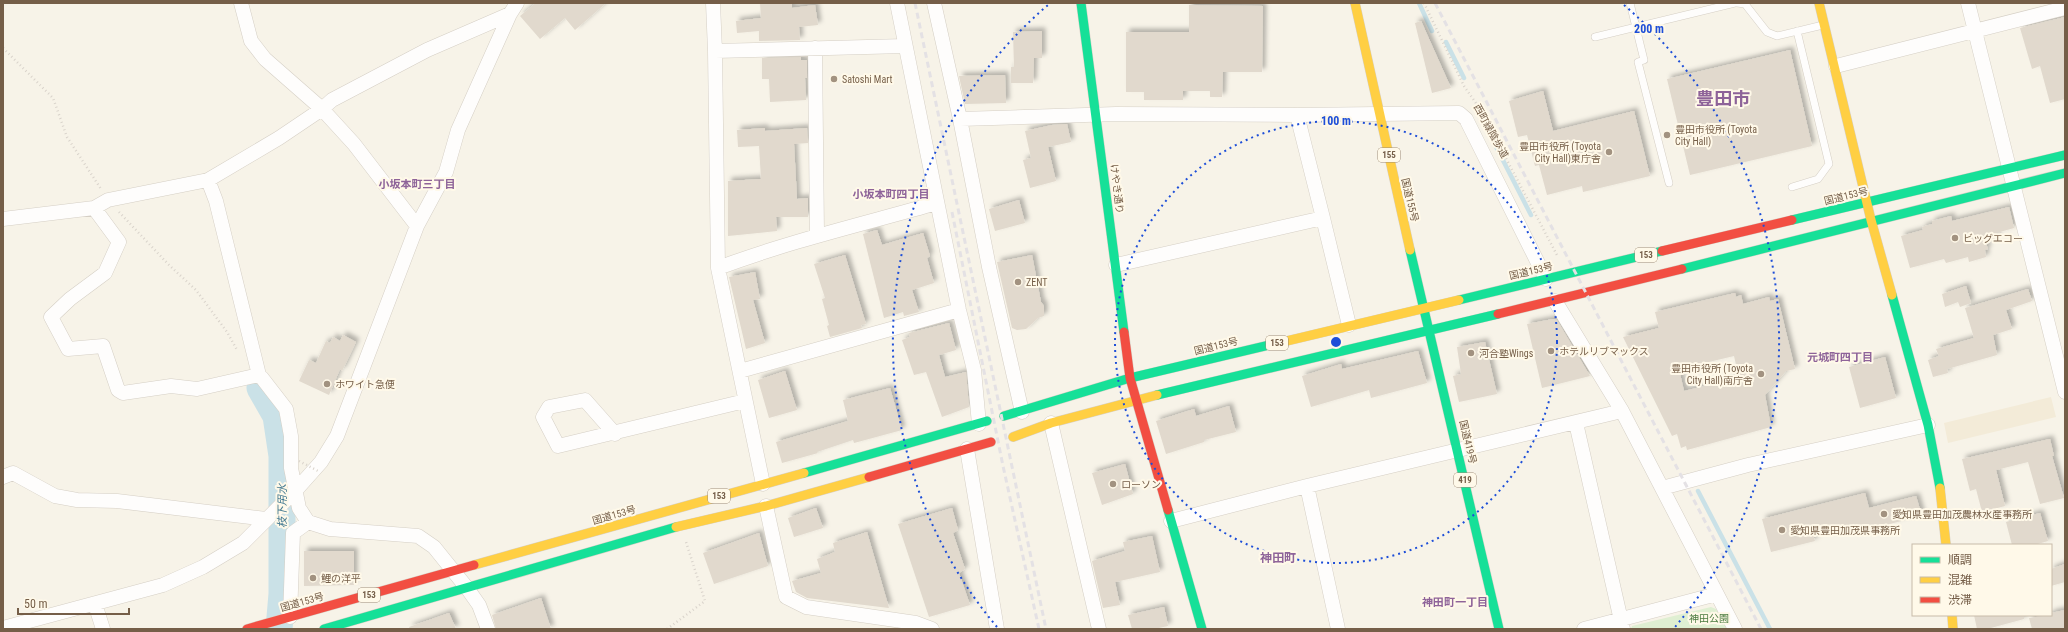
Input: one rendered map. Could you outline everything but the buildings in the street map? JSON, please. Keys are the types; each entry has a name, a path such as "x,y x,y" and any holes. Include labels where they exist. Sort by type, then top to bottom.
{"main road":[{"name":"けやき通り","path":"1081,3 1130,378 1202,629"},
{"name":"国道155号","path":"1355,3 1429,331"},
{"path":"1819,3 1836,66 1871,220 1928,425 1941,495 1946,544"},
{"name":"国道153号","path":"1004,416 1022,412 1130,378 2065,155"},
{"name":"153","path":"1013,437 1051,423 1136,400 1555,301 1871,220 2065,173"},
{"name":"国道419号","path":"1429,331 1458,449 1499,629"},
{"name":"国道153号","path":"247,629 983,423"},
{"name":"153","path":"324,629 686,525 766,506 991,442"},
{"path":"1952,616 1953,629"}],"street":[{"path":"241,3 251,41 265,59 322,109 354,144 417,226"},
{"path":"712,3 715,51 718,268 763,484"},
{"path":"897,3 959,310 974,370 983,423"},
{"path":"934,3 960,120 989,267 1022,412"},
{"path":"1968,3 2065,392"},
{"path":"3,219 94,208 108,200 208,180 279,138 322,109 332,100 427,50 513,8"},
{"path":"3,628 163,585 203,567 243,543 296,490 321,462 337,436 417,226 446,172 458,130 513,8"},
{"path":"1836,66 2065,8"},
{"path":"715,51 905,46"},
{"path":"815,48 817,234"},
{"path":"960,120 1096,116 1116,114 1297,115 1459,113 1466,119 1546,279"},
{"path":"1297,115 1349,325"},
{"path":"208,180 216,202 257,375 286,409 291,436 291,468 299,508 308,522 330,529 418,536 434,547 452,572 480,605 488,629"},
{"path":"718,268 767,249 817,234 864,224 937,203"},
{"path":"94,208 119,242 105,273 70,299 51,317 68,349 103,346 118,390 123,393 171,386 197,389 257,375"},
{"path":"1116,266 1323,218"},
{"path":"1555,301 1622,411 1735,629"},
{"path":"740,370 959,310"},
{"path":"614,434 585,400 549,408 543,417 558,446 614,434 745,401"},
{"path":"1171,521 1458,449 1576,423 1622,411"},
{"path":"1051,423 1099,629"},
{"path":"1576,423 1622,624"},
{"path":"1662,488 1748,465 1928,425"},
{"path":"967,449 997,629"},
{"path":"3,477 13,473 55,496 77,500 117,500 271,515"},
{"path":"1307,486 1338,629"},
{"path":"766,506 786,597 806,607 916,624 932,629"},
{"path":"287,618 293,533 308,522"},
{"path":"1584,629 1622,624 1717,594"},
{"path":"95,604 103,629"}],"lane":[{"path":"1630,3 1644,60 1638,62 1669,183"},
{"path":"1595,36 1736,3 1745,4 1767,32 1777,36 1825,24"},
{"path":"1792,187 1818,179 1829,164 1796,31"}],"path":[{"name":"西町緑陰歩道","path":"1424,3 1464,86 1480,109 1558,258"},
{"path":"3,48 53,98 67,137 108,200 164,260 196,290 227,332 239,354"},
{"path":"299,461 320,472"},
{"path":"667,629 705,601 684,537"}],"shaded area":[{"path":"2051,397 2056,417 1948,443 1944,423"}],"green space":[{"name":"神田公園","path":"1711,607 1716,609 1728,629 1631,629 1632,626"}],"waterway":[{"path":"1419,3 1432,31"},
{"path":"1446,42 1464,78"},
{"path":"1489,133 1531,215"},
{"name":"枝下用水","path":"260,388 276,416 282,456 282,594 279,629"},
{"path":"1698,491 1770,629"}],"railway":[{"path":"915,3 1046,629"},
{"path":"1435,3 1761,629"},
{"path":"952,212 1003,466 1039,629"}],"traffic: fast":[{"path":"1081,3 1124,332"},
{"path":"1792,220 2065,155"},
{"path":"1682,269 2065,173"},
{"path":"1410,250 1499,629"},
{"path":"1459,300 1662,251"},
{"path":"1892,295 1928,425 1940,488"},
{"path":"1157,395 1498,314"},
{"path":"1004,416 1130,378 1274,344"},
{"path":"804,473 987,421"},
{"path":"1168,510 1202,629"},
{"path":"324,629 676,527"}],"traffic: slow":[{"path":"1355,3 1410,250"},
{"path":"1819,3 1871,220 1892,295"},
{"path":"1274,344 1459,300"},
{"path":"1013,437 1051,423 1157,395"},
{"path":"474,565 804,473"},
{"path":"676,527 766,506 869,477"},
{"path":"1940,488 1946,544"},
{"path":"1952,616 1953,629"}],"traffic: jam":[{"path":"1662,251 1792,220"},
{"path":"1498,314 1682,269"},
{"path":"1124,332 1130,378 1168,510"},
{"path":"869,477 991,442"},
{"path":"247,629 474,565"}],"place":[{"name":"Satoshi Mart","path":"834,79"},
{"name":"豊田市役所 (Toyota City Hall)","path":"1667,135"},
{"name":"豊田市役所 (Toyota City Hall)東庁舎","path":"1609,152"},
{"name":"ビッグエコー","path":"1955,238"},
{"name":"ZENT","path":"1018,282"},
{"name":"ホテルリブマックス","path":"1551,351"},
{"name":"河合塾Wings","path":"1471,353"},
{"name":"豊田市役所 (Toyota City Hall)南庁舎","path":"1761,374"},
{"name":"ホワイト急便","path":"327,384"},
{"name":"ローソン","path":"1113,484"},
{"name":"愛知県豊田加茂農林水産事務所","path":"1884,514"},
{"name":"愛知県豊田加茂県事務所","path":"1782,530"},
{"name":"鯉の洋平","path":"313,578"}],"district":[{"name":"豊田市","path":"1723,98"},
{"name":"小坂本町三丁目","path":"417,184"},
{"name":"小坂本町四丁目","path":"891,194"},
{"name":"元城町四丁目","path":"1840,357"},
{"name":"神田町","path":"1278,558"},
{"name":"神田町一丁目","path":"1455,602"}]}
